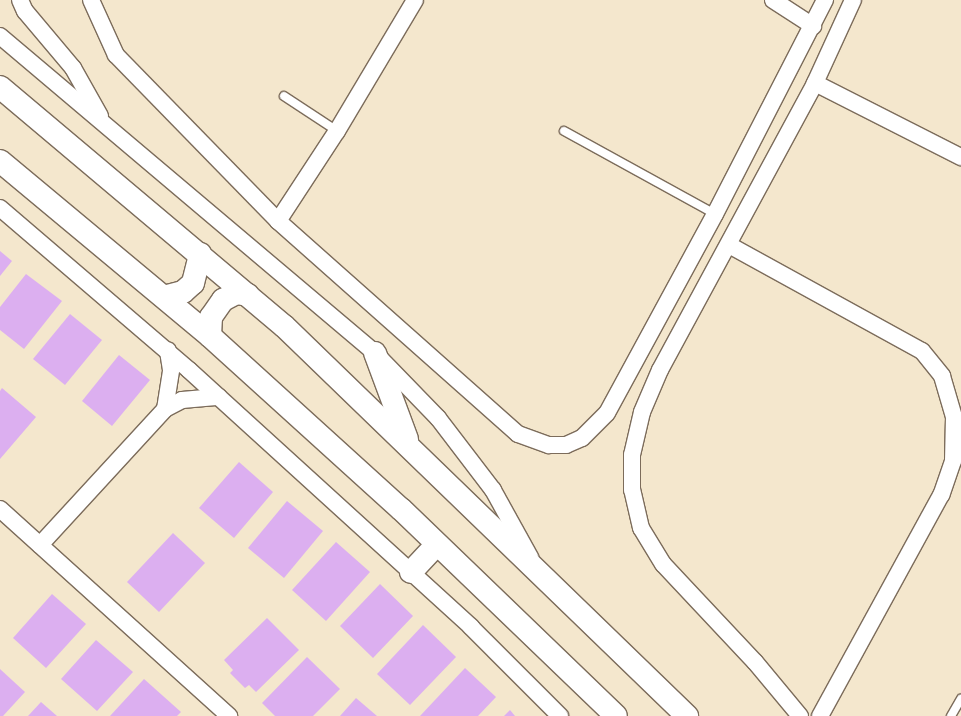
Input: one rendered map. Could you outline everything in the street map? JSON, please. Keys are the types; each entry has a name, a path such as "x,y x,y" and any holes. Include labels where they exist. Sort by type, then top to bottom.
{"main road":[{"path":"0,87 248,295 408,444 687,716"},
{"path":"0,161 210,336 438,544 616,716"},
{"path":"164,297 183,292 193,282 200,254"},
{"path":"210,336 211,318 223,300 236,293 248,295"},
{"path":"375,353 408,444"},
{"path":"411,572 438,544"}],"street":[{"path":"20,0 25,11 73,68 102,121"},
{"path":"91,0 116,55 278,221 518,434 549,445 566,445 582,438 607,413 715,214 813,26 824,0"},
{"path":"278,221 337,131 415,0"},
{"path":"773,0 813,26"},
{"path":"800,716 755,662 663,564 641,528 632,490 632,456 642,412 660,370 729,245 815,83 853,0"},
{"path":"0,36 375,353 448,430 493,490 537,569"},
{"path":"815,83 961,157"},
{"path":"0,208 168,350 411,572 560,716"},
{"path":"729,245 922,351 942,376 954,417 953,461 941,495 820,716"},
{"path":"165,409 170,370 168,350"},
{"path":"40,545 165,409 182,400 219,397"},
{"path":"0,509 230,716"}],"lane":[{"path":"284,96 337,131"},
{"path":"564,131 715,214"},
{"path":"951,716 961,699"}],"building":[{"path":"0,251 12,261 0,276"},
{"path":"26,274 62,301 24,349 0,330 0,307"},
{"path":"70,314 102,340 65,385 33,359"},
{"path":"119,355 150,380 112,426 82,401"},
{"path":"2,388 36,417 0,459 0,391"},
{"path":"239,462 273,492 234,538 199,508"},
{"path":"287,501 323,531 284,578 248,548"},
{"path":"173,533 205,563 159,612 127,582"},
{"path":"336,542 370,572 326,621 292,590"},
{"path":"380,584 413,616 373,658 340,626"},
{"path":"52,594 86,624 46,668 13,638"},
{"path":"267,618 299,650 256,692 249,685 245,688 230,673 233,670 224,660"},
{"path":"423,625 456,657 410,705 377,674"},
{"path":"96,640 133,672 97,711 61,679"},
{"path":"307,657 340,689 313,716 275,716 262,703"},
{"path":"465,668 496,697 478,716 420,716"},
{"path":"0,669 25,692 3,716 0,716"},
{"path":"144,679 181,712 177,716 110,716"},
{"path":"356,698 377,716 340,716"},
{"path":"41,702 57,716 28,716"},
{"path":"510,710 515,716 504,716"}]}
